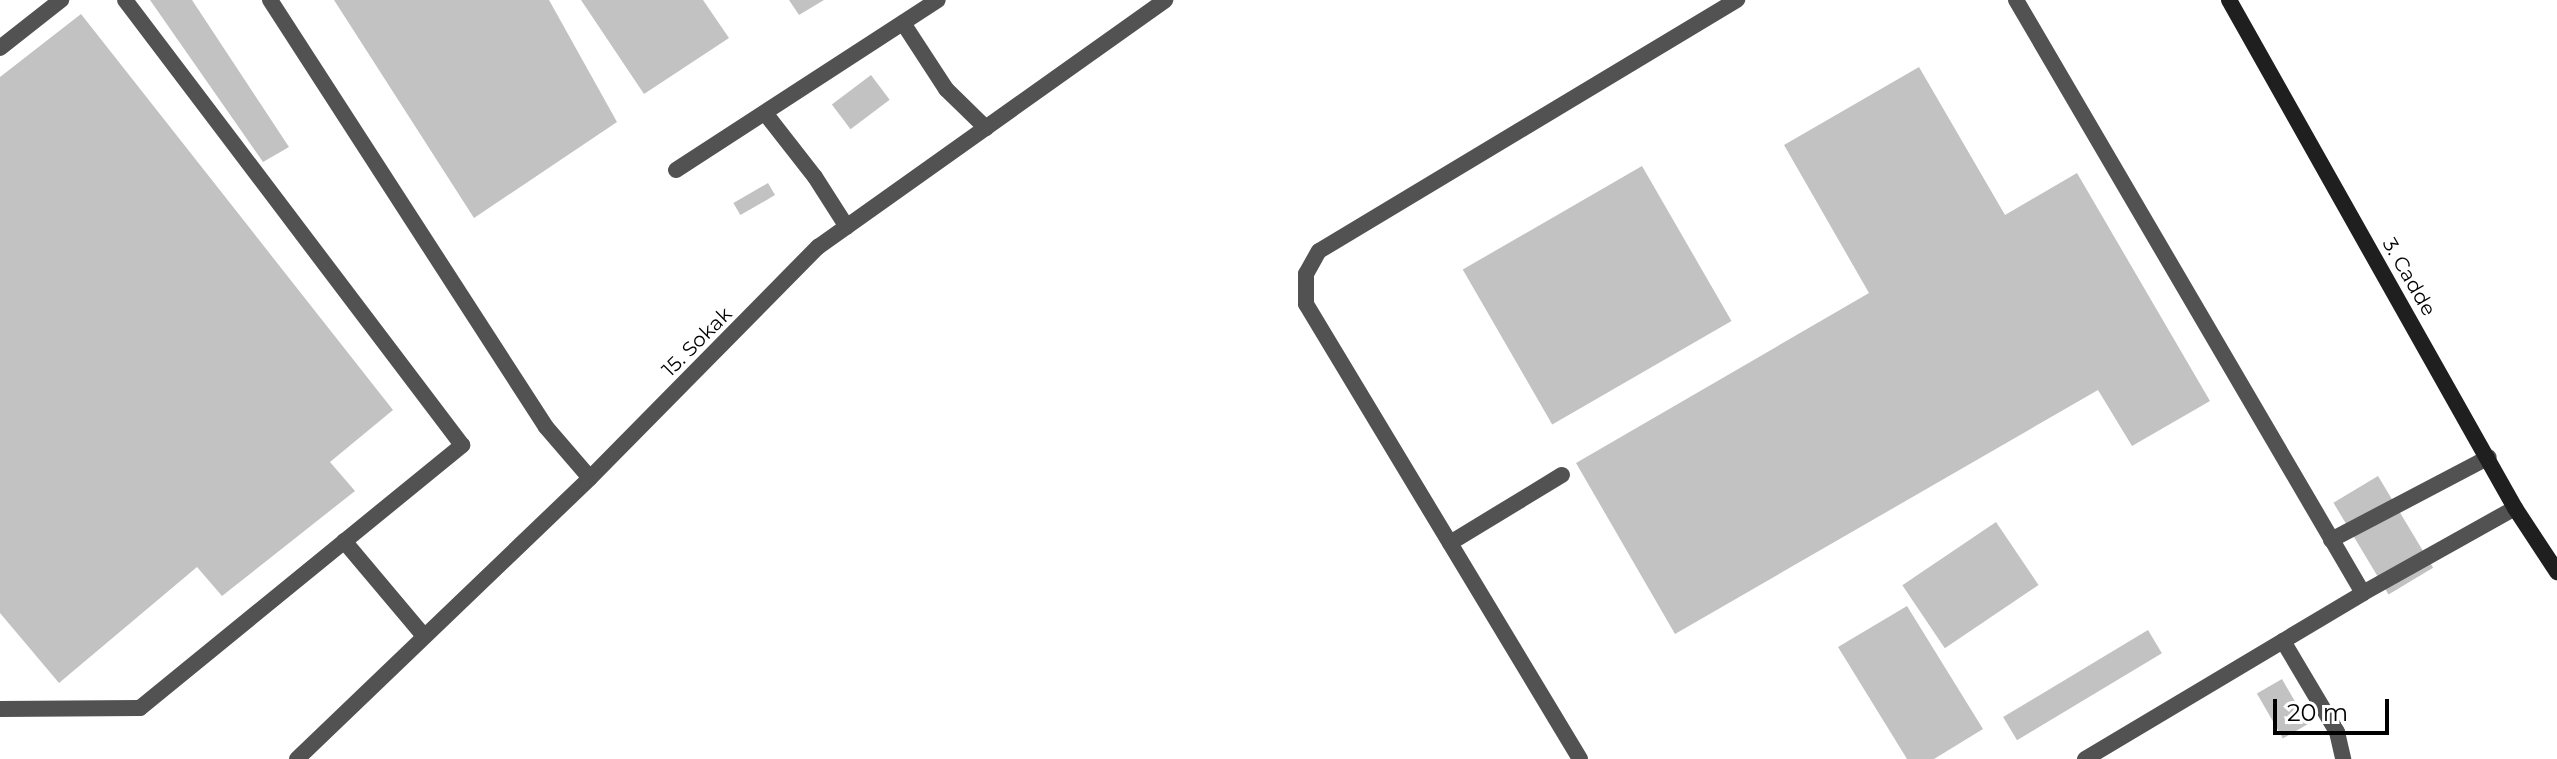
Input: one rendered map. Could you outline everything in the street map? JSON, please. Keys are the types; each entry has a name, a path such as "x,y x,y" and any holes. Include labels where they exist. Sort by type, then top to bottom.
{"street":[{"path":"0,48 61,0"},
{"path":"0,709 140,708 462,445 125,0"},
{"path":"270,0 546,427 590,478"},
{"path":"676,170 938,0"},
{"name":"15. Sokak","path":"297,759 590,478 818,247 1165,0"},
{"path":"1580,759 1306,304 1306,274 1319,251 1737,0"},
{"path":"2016,0 2363,593"},
{"name":"3. Cadde","path":"2229,0 2515,508 2557,572"},
{"path":"903,23 946,89 986,128"},
{"path":"765,113 815,177 847,227"},
{"path":"2331,540 2489,457"},
{"path":"1450,543 1562,475"},
{"path":"2085,759 2363,593 2515,508"},
{"path":"344,541 424,636"},
{"path":"2283,641 2337,732 2343,759"}],"building":[{"path":"150,0 192,0 289,147 263,162"},
{"path":"334,0 549,0 617,122 474,218"},
{"path":"581,0 703,0 729,38 644,94"},
{"path":"789,0 824,0 799,15"},
{"path":"81,14 393,410 330,462 355,491 222,596 197,567 59,683 0,613 0,77"},
{"path":"1919,67 2005,215 2077,173 2210,401 2132,446 2098,390 1675,634 1576,463 1869,293 1784,145"},
{"path":"871,75 890,100 851,129 832,104"},
{"path":"1642,166 1732,321 1552,425 1463,270"},
{"path":"768,183 775,195 740,215 733,203"},
{"path":"2378,476 2433,568 2389,594 2333,503"},
{"path":"1996,522 2038,585 1945,648 1902,585"},
{"path":"1907,606 1983,729 1934,759 1907,759 1838,647"},
{"path":"2148,630 2162,653 2017,740 2003,717"},
{"path":"2282,679 2308,724 2283,739 2257,694"}]}
